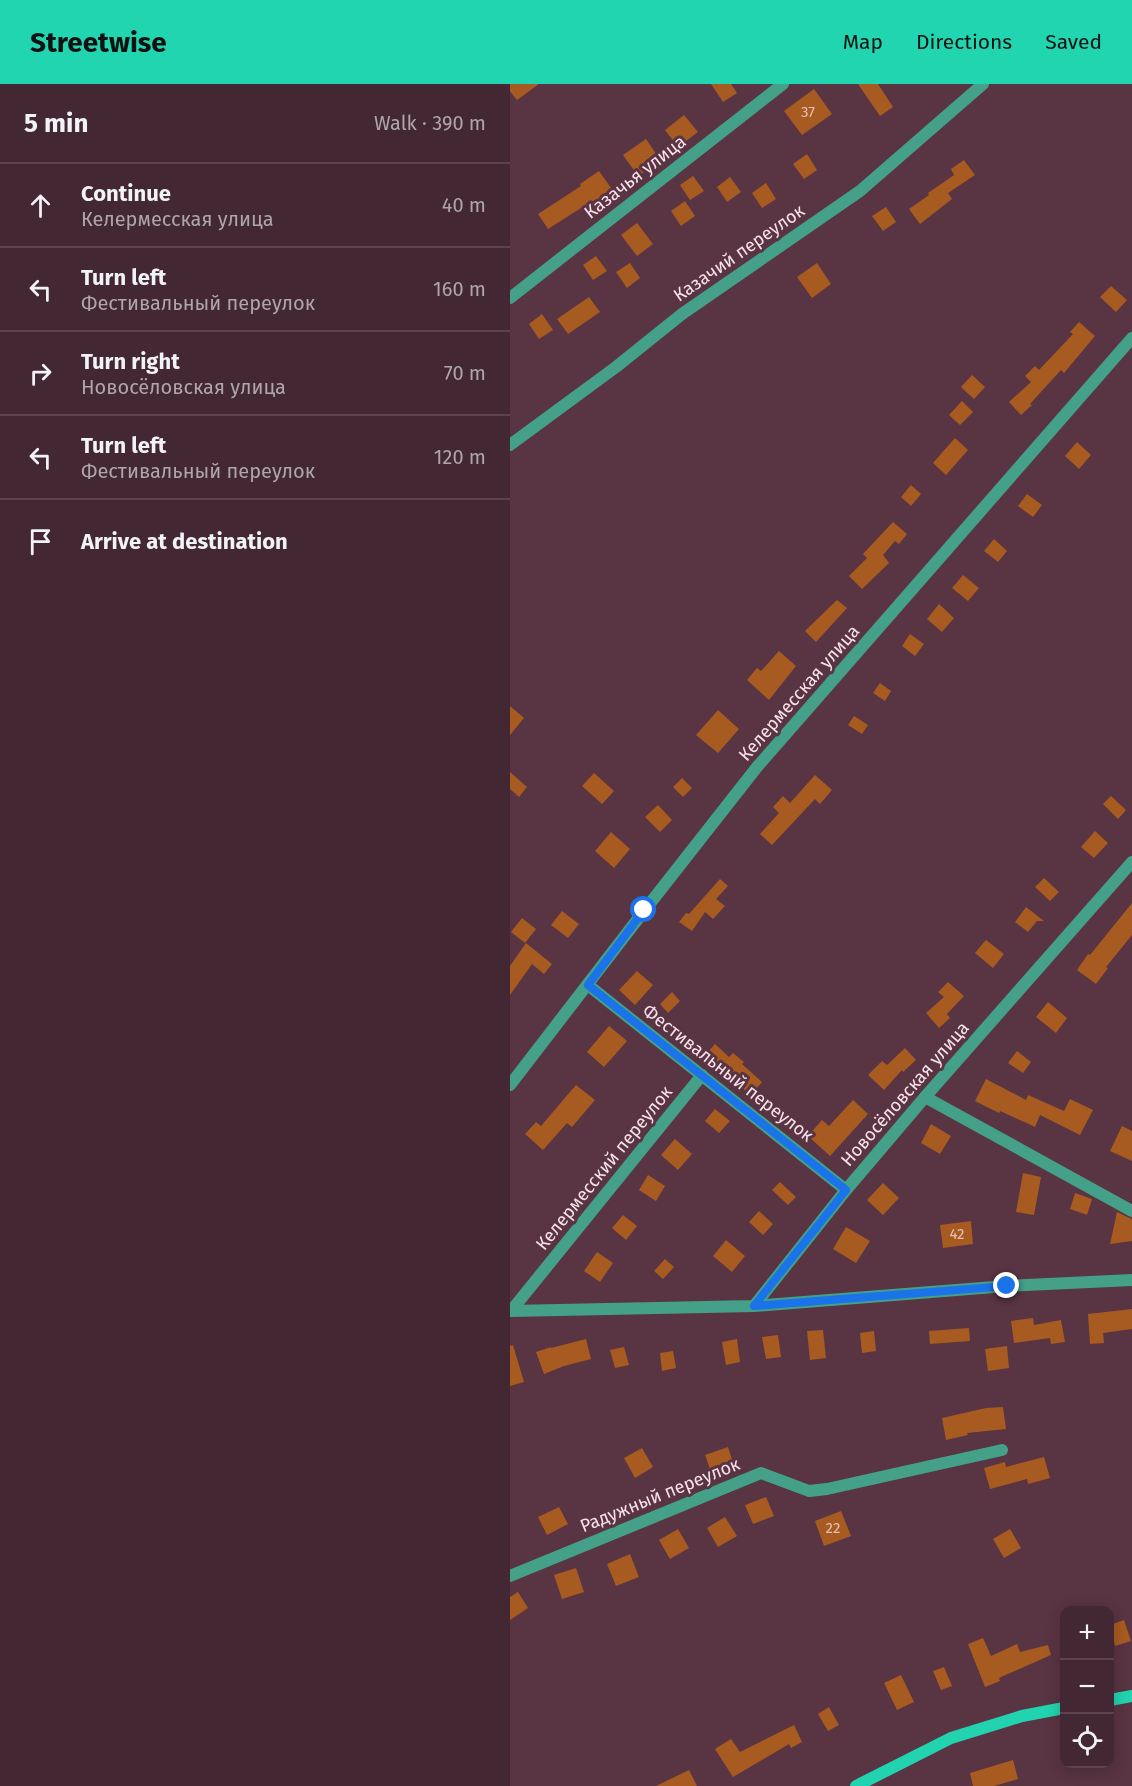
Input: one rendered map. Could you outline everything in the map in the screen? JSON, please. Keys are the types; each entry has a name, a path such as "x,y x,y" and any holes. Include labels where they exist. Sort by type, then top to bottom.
{"street":[{"name":"Казачья улица","path":"510,298 783,84"},
{"name":"Казачий переулок","path":"510,445 616,367 682,314 860,191 983,84"},
{"name":"Келермесская улица","path":"510,1085 757,767 1132,338"},
{"name":"Новосёловская улица","path":"754,1306 846,1190 925,1097 1132,862"},
{"name":"Фестивальный переулок","path":"588,985 846,1190"},
{"name":"Келермесский переулок","path":"510,1311 702,1076"},
{"path":"925,1097 1132,1211"},
{"path":"510,1311 754,1306 1007,1286 1132,1280"},
{"name":"Радужный переулок","path":"510,1576 761,1473 809,1491 1002,1450"},
{"path":"1114,1699 1132,1696"},
{"path":"856,1786 951,1738 1022,1716 1060,1709"}],"building":[{"path":"510,84 539,84 517,100 510,91"},
{"path":"711,84 731,84 737,93 723,102"},
{"path":"858,84 878,84 893,107 880,116"},
{"path":"814,89 832,114 802,135 784,111"},
{"path":"684,115 698,132 678,147 665,130"},
{"path":"646,139 661,161 638,176 623,155"},
{"path":"807,154 817,170 804,179 793,164"},
{"path":"964,160 975,175 948,193 952,199 920,224 909,209 954,175 951,169"},
{"path":"599,171 614,192 595,206 592,201 548,229 538,214 581,186 580,184"},
{"path":"693,176 704,191 690,200 680,185"},
{"path":"730,177 741,192 727,202 717,187"},
{"path":"766,183 776,199 762,208 752,193"},
{"path":"685,201 695,216 681,226 671,211"},
{"path":"886,207 896,222 883,231 872,216"},
{"path":"637,223 653,244 637,256 621,235"},
{"path":"596,256 607,271 593,280 583,265"},
{"path":"630,263 640,278 627,288 616,272"},
{"path":"817,263 831,284 812,298 797,277"},
{"path":"1111,286 1127,300 1116,312 1100,297"},
{"path":"589,297 600,312 568,334 557,319"},
{"path":"542,314 553,330 539,339 529,324"},
{"path":"1079,322 1095,336 1064,373 1061,370 1021,415 1009,402 1031,382 1025,376 1035,366 1039,370 1073,334 1070,332"},
{"path":"972,375 985,387 974,399 961,387"},
{"path":"962,401 973,412 960,425 949,415"},
{"path":"955,438 968,450 946,475 933,463"},
{"path":"1077,442 1091,455 1079,469 1065,456"},
{"path":"911,485 921,494 911,506 901,497"},
{"path":"1027,494 1042,505 1033,517 1018,506"},
{"path":"893,522 907,534 899,544 895,541 883,555 889,563 862,589 849,576 867,558 863,554"},
{"path":"994,539 1007,551 998,562 984,551"},
{"path":"963,575 979,588 968,601 952,588"},
{"path":"837,600 847,608 816,642 805,631"},
{"path":"939,604 954,618 942,632 927,619"},
{"path":"910,634 924,644 915,656 902,646"},
{"path":"779,651 796,666 769,700 747,680 757,668 761,671"},
{"path":"880,683 891,691 885,701 873,693"},
{"path":"510,706 524,718 510,735"},
{"path":"718,710 739,729 718,753 696,735"},
{"path":"854,716 868,725 862,734 848,725"},
{"path":"510,772 527,787 519,797 510,789"},
{"path":"594,773 614,791 602,804 582,786"},
{"path":"815,775 832,790 820,804 815,799 772,845 760,834 779,813 773,807 783,796 790,803"},
{"path":"682,778 692,788 683,797 673,787"},
{"path":"1111,796 1126,810 1118,819 1103,804"},
{"path":"658,805 672,820 660,832 645,817"},
{"path":"1095,831 1108,843 1094,858 1081,847"},
{"path":"611,832 630,849 614,868 595,851"},
{"path":"1044,878 1059,892 1050,901 1035,887"},
{"path":"720,879 728,886 716,899 725,906 713,919 705,912 692,931 679,922 686,913 689,914"},
{"path":"1132,903 1132,935 1106,967 1108,968 1096,984 1077,970"},
{"path":"1026,907 1044,921 1037,921 1028,932 1015,922"},
{"path":"562,911 579,924 568,938 551,925"},
{"path":"522,918 536,929 525,943 511,932"},
{"path":"986,940 1004,954 993,968 975,953"},
{"path":"526,943 552,964 544,974 532,964 510,995 510,966"},
{"path":"637,971 653,985 635,1005 619,990"},
{"path":"948,982 964,996 947,1014 950,1018 939,1028 926,1013 944,997 938,992"},
{"path":"672,992 680,1001 668,1013 660,1004"},
{"path":"1048,1002 1067,1018 1056,1033 1036,1017"},
{"path":"609,1026 627,1041 604,1067 587,1052"},
{"path":"715,1044 729,1057 733,1053 762,1082 751,1095 719,1069 722,1065 707,1053"},
{"path":"905,1048 916,1060 903,1072 902,1070 884,1090 868,1075 882,1061 887,1065"},
{"path":"1017,1051 1031,1062 1023,1073 1008,1063"},
{"path":"986,1079 1026,1100 1028,1095 1064,1111 1070,1099 1093,1110 1080,1135 1040,1115 1035,1127 975,1101"},
{"path":"576,1085 595,1100 572,1127 567,1123 543,1150 525,1134 536,1122 541,1126"},
{"path":"853,1100 868,1114 830,1156 808,1136 822,1120 829,1126"},
{"path":"715,1109 730,1121 719,1133 705,1121"},
{"path":"931,1124 951,1136 940,1154 921,1143"},
{"path":"1122,1126 1132,1131 1132,1161 1110,1151"},
{"path":"675,1139 692,1154 678,1170 661,1155"},
{"path":"1023,1173 1041,1177 1034,1215 1016,1212"},
{"path":"648,1175 665,1186 656,1201 639,1190"},
{"path":"780,1182 796,1197 788,1205 772,1190"},
{"path":"883,1183 899,1198 883,1215 867,1200"},
{"path":"1075,1193 1092,1199 1087,1215 1070,1209"},
{"path":"759,1211 773,1224 763,1235 749,1222"},
{"path":"1117,1212 1132,1219 1132,1241 1110,1244"},
{"path":"623,1215 637,1226 626,1240 612,1228"},
{"path":"971,1221 973,1244 943,1248 940,1225"},
{"path":"846,1227 870,1241 856,1263 833,1249"},
{"path":"726,1240 745,1256 732,1272 713,1256"},
{"path":"597,1252 613,1263 600,1282 584,1271"},
{"path":"665,1259 674,1267 663,1279 654,1271"},
{"path":"1132,1309 1132,1329 1103,1333 1104,1343 1090,1344 1088,1314"},
{"path":"1033,1318 1034,1325 1061,1320 1065,1342 1051,1344 1050,1338 1014,1343 1011,1321"},
{"path":"969,1328 970,1341 930,1344 929,1331"},
{"path":"823,1330 826,1358 810,1360 807,1331"},
{"path":"874,1331 876,1351 862,1353 860,1333"},
{"path":"778,1335 781,1357 766,1359 762,1337"},
{"path":"586,1339 591,1359 544,1374 536,1352"},
{"path":"737,1339 740,1362 726,1365 722,1342"},
{"path":"513,1345 524,1382 510,1386 510,1346"},
{"path":"1007,1346 1009,1368 988,1371 985,1349"},
{"path":"624,1347 629,1365 615,1368 610,1350"},
{"path":"673,1351 676,1368 662,1371 660,1353"},
{"path":"1003,1407 1006,1429 967,1433 968,1435 946,1440 942,1418 986,1408"},
{"path":"728,1447 736,1472 714,1480 705,1455"},
{"path":"642,1448 653,1467 635,1478 624,1458"},
{"path":"1044,1457 1050,1478 1028,1484 1027,1479 990,1489 984,1468 1005,1462 1006,1467"},
{"path":"766,1497 774,1516 753,1524 745,1505"},
{"path":"559,1507 568,1524 547,1535 538,1517"},
{"path":"841,1511 851,1536 824,1546 815,1521"},
{"path":"725,1517 737,1536 718,1547 707,1528"},
{"path":"678,1529 689,1548 670,1559 659,1540"},
{"path":"1010,1529 1021,1548 1004,1558 993,1539"},
{"path":"630,1554 639,1577 616,1586 607,1564"},
{"path":"576,1568 584,1592 562,1599 554,1575"},
{"path":"518,1592 528,1608 510,1620 510,1597"},
{"path":"1124,1620 1131,1641 1115,1646 1114,1624"},
{"path":"983,1638 991,1656 1017,1644 1020,1652 1048,1645 1051,1655 999,1678 1000,1681 985,1687 968,1644"},
{"path":"944,1667 952,1686 941,1690 933,1671"},
{"path":"901,1675 914,1702 897,1710 884,1683"},
{"path":"829,1707 839,1725 828,1731 818,1714"},
{"path":"794,1725 802,1742 791,1748 789,1744 733,1777 715,1749 731,1739 740,1752"},
{"path":"1013,1760 1018,1779 994,1786 973,1786 970,1773"},
{"path":"689,1770 697,1786 656,1786"}],"route":[{"path":"644,910 588,985 846,1190 754,1306 1007,1286"}]}
